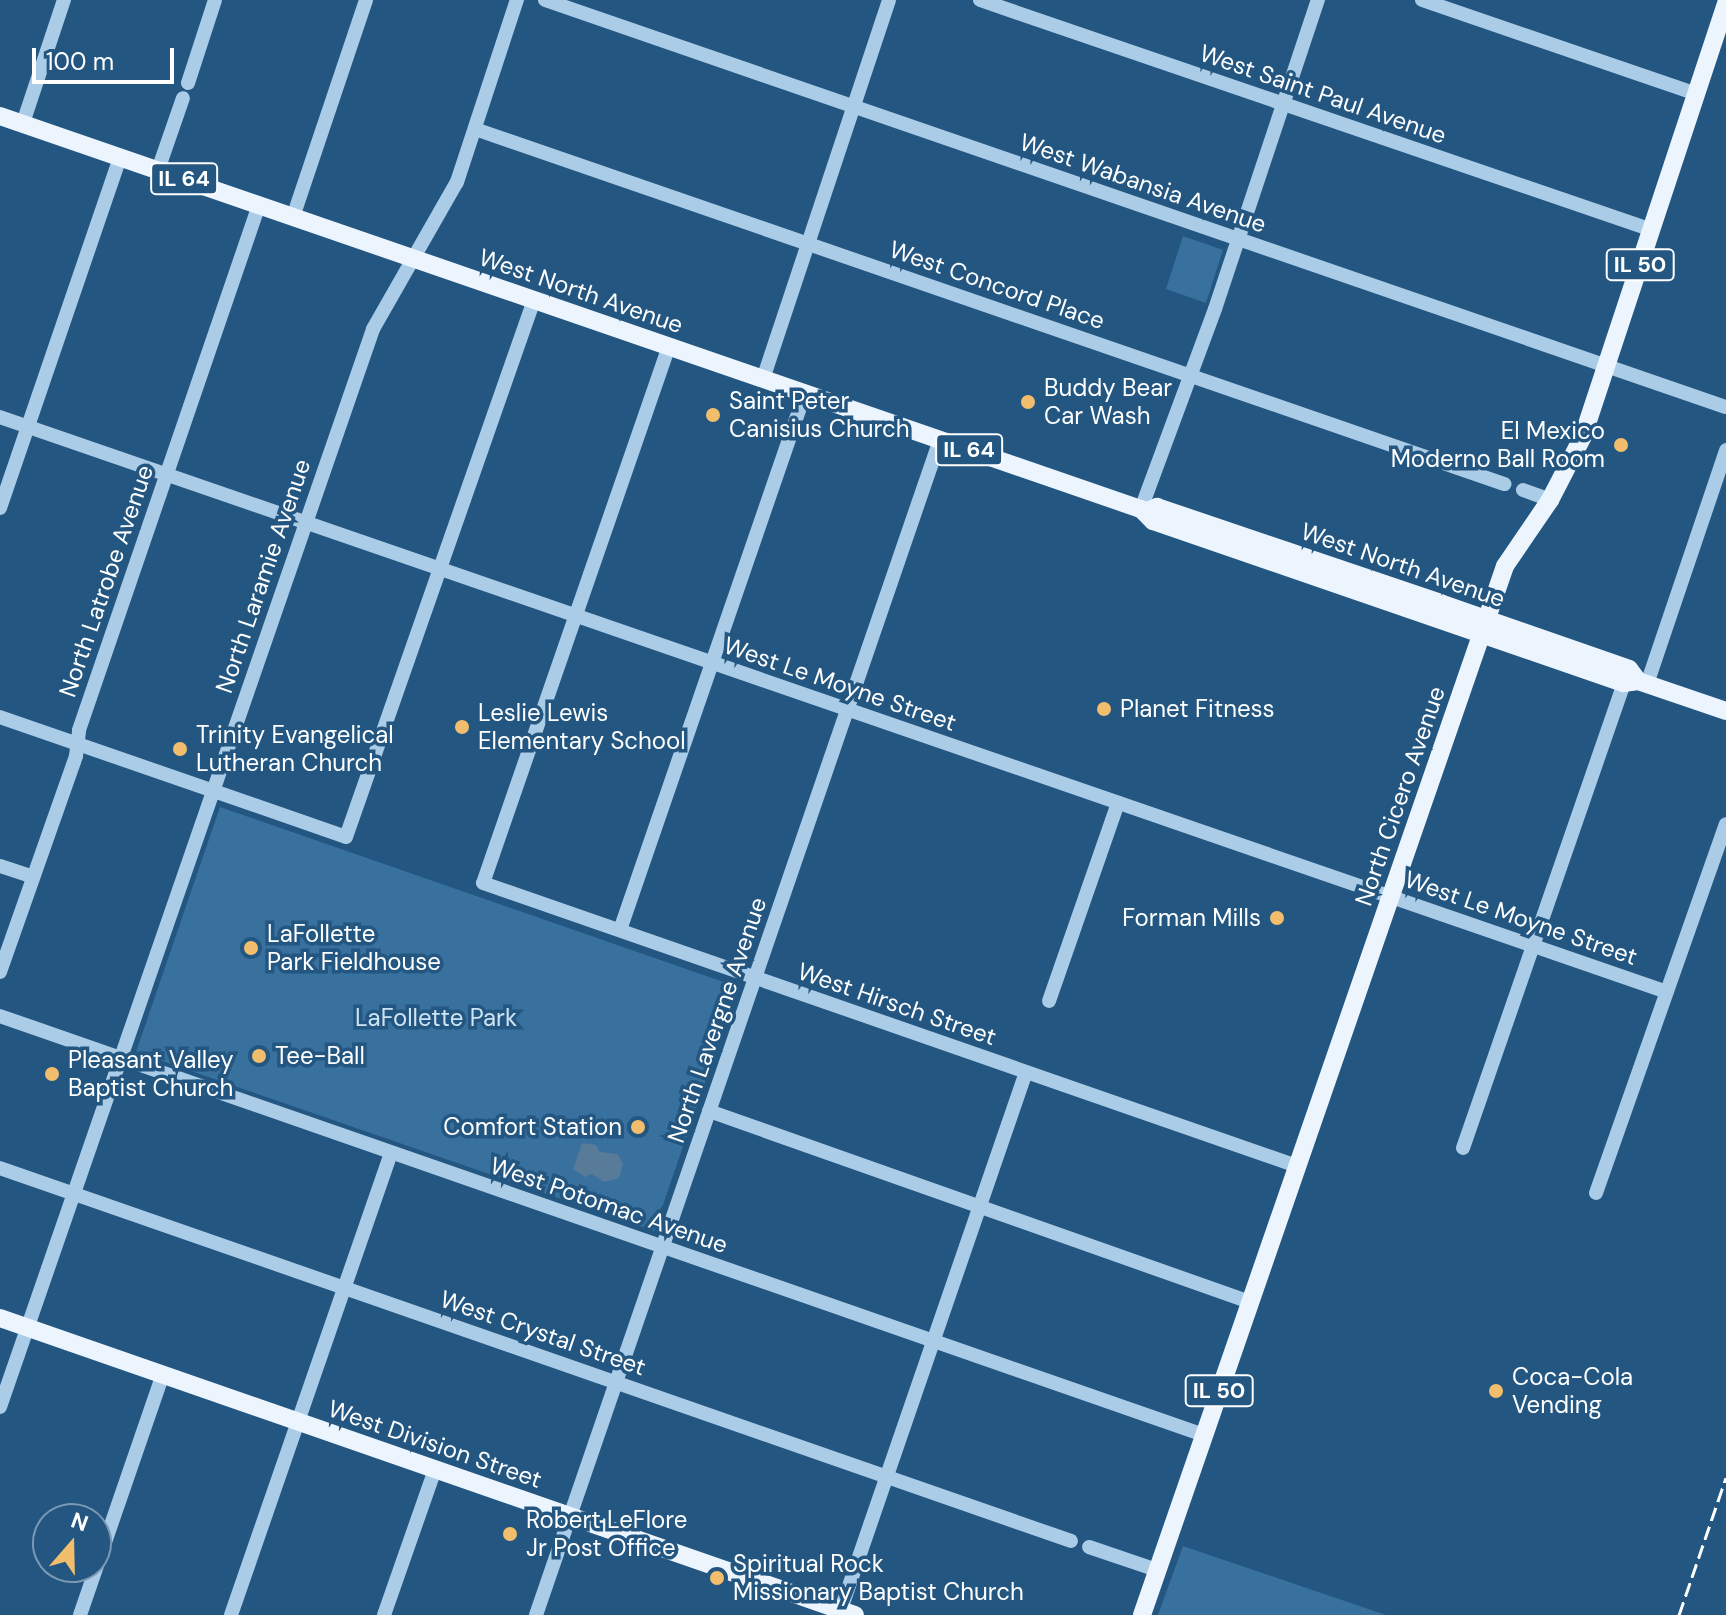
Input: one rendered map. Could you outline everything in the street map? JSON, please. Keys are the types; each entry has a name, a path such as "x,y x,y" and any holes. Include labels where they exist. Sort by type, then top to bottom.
{"main road":[{"name":"North Cicero Avenue","path":"1142,1615 1505,566 1550,500 1583,436 1726,4"},
{"name":"West North Avenue","path":"0,116 1144,510 1157,507 1484,627 1629,669 1636,683 1726,711"},
{"name":"West Division Street","path":"0,1318 845,1613"}],"street":[{"path":"23,123 64,0"},
{"path":"158,170 215,0"},
{"path":"293,217 366,0"},
{"name":"North Laramie Avenue","path":"0,1407 378,316 448,201 517,0"},
{"name":"West Wabansia Avenue","path":"545,0 1726,407"},
{"path":"763,379 889,0"},
{"name":"West Saint Paul Avenue","path":"980,0 1652,230"},
{"path":"1144,510 1318,0"},
{"path":"1422,0 1462,6 1696,94"},
{"name":"West Concord Place","path":"475,129 1504,484"},
{"path":"0,508 120,157"},
{"name":"North Latrobe Avenue","path":"0,972 76,756 77,744 166,474 259,205"},
{"path":"0,717 346,837 534,300"},
{"path":"576,615 669,346"},
{"path":"620,930 805,393"},
{"name":"West Le Moyne Street","path":"0,417 1667,992"},
{"name":"North Lavergne Avenue","path":"536,1615 940,440"},
{"path":"1463,1148 1532,945 1726,450"},
{"path":"1523,490 1550,500"},
{"name":"West Hirsch Street","path":"576,615 483,883 1297,1166"},
{"path":"1049,1001 1118,803"},
{"path":"1596,1193 1726,824"},
{"path":"0,866 33,877"},
{"name":"West Potomac Avenue","path":"0,1016 1204,1435"},
{"path":"845,1613 887,1475 1026,1072"},
{"path":"709,1111 1250,1302"},
{"path":"231,1615 391,1153"},
{"name":"West Crystal Street","path":"0,1168 1071,1541"},
{"path":"80,1615 163,1374"},
{"path":"384,1615 435,1469"},
{"path":"1089,1547 1157,1570"}],"green space":[{"path":"1183,236 1223,250 1206,303 1166,289"},
{"name":"LaFollette Park","path":"220,807 738,987 654,1231 136,1052"},
{"path":"1183,1546 1386,1615 1158,1615"}],"shaded area":[{"path":"582,1143 596,1145 600,1152 618,1154 623,1164 619,1178 604,1182 592,1174 585,1177 573,1169"}],"railway":[{"path":"1679,1615 1726,1478"}],"place":[{"name":"Buddy Bear Car Wash","path":"1028,402"},
{"name":"Saint Peter Canisius Church","path":"713,415"},
{"name":"El Mexico Moderno Ball Room","path":"1621,445"},
{"name":"Planet Fitness","path":"1104,709"},
{"name":"Leslie Lewis Elementary School","path":"462,727"},
{"name":"Trinity Evangelical Lutheran Church","path":"180,749"},
{"name":"Forman Mills","path":"1277,918"},
{"name":"LaFollette Park Fieldhouse","path":"251,948"},
{"name":"Tee-Ball","path":"259,1056"},
{"name":"Pleasant Valley Baptist Church","path":"52,1074"},
{"name":"Comfort Station","path":"638,1127"},
{"name":"Coca-Cola Vending","path":"1496,1391"},
{"name":"Robert LeFlore Jr Post Office","path":"510,1534"},
{"name":"Spiritual Rock Missionary Baptist Church","path":"717,1578"}]}
